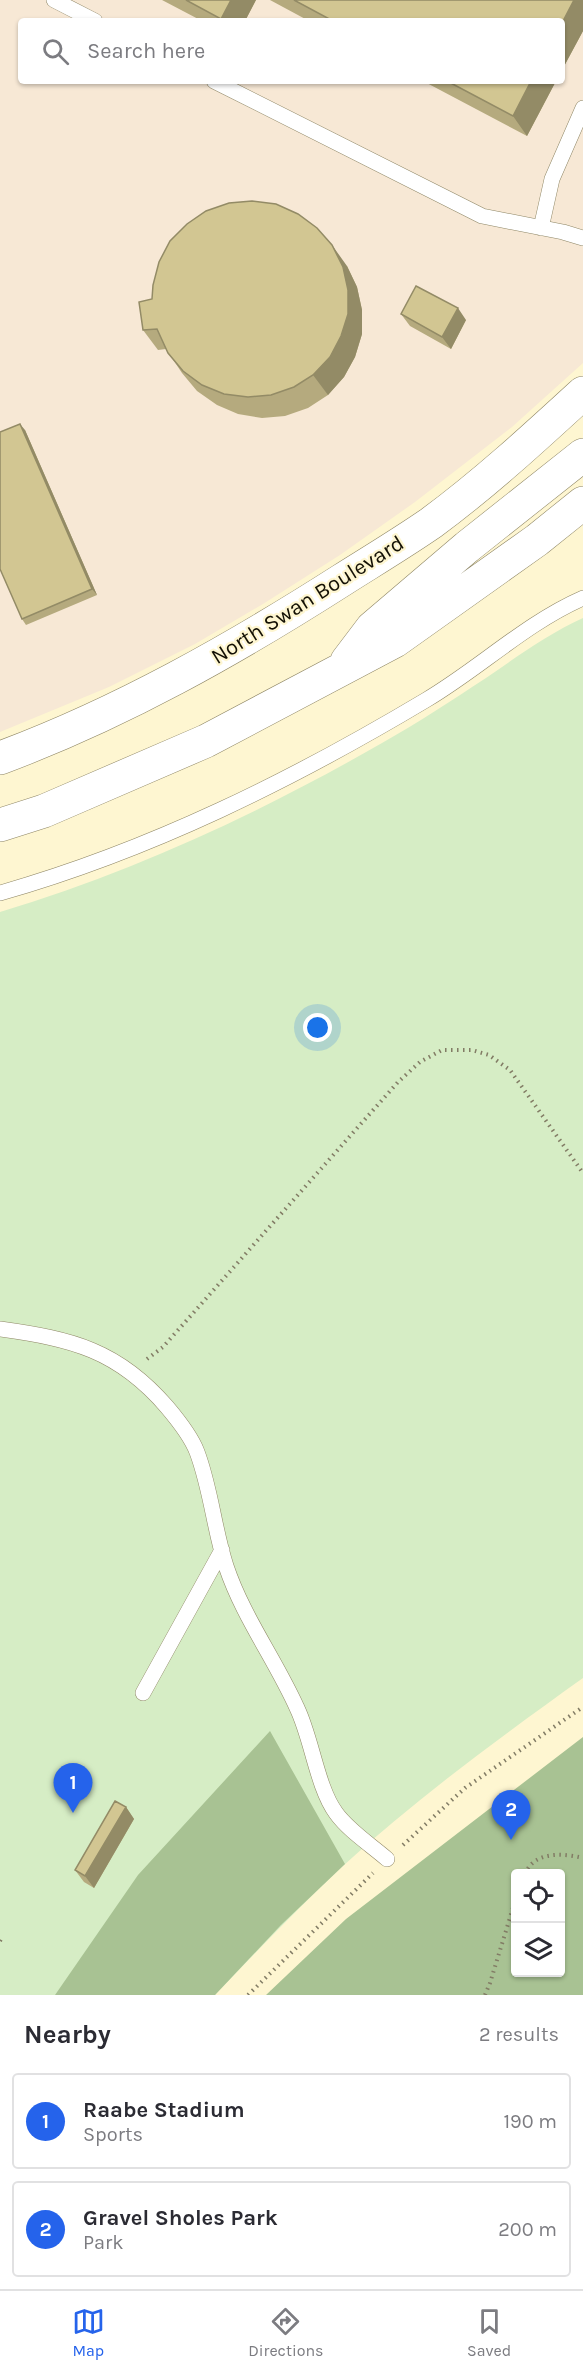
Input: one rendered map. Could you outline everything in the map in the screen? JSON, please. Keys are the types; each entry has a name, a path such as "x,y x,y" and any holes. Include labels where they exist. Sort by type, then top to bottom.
{"main road":[{"name":"North Swan Boulevard","path":"0,758 156,690 281,619 431,523 531,442 583,393"},
{"path":"340,670 372,628 467,547 583,455"},
{"path":"0,825 44,811 206,741 395,641 537,540 583,503"}],"lane":[{"path":"54,0 89,18"},
{"path":"220,84 482,216 583,238"},
{"path":"541,228 552,179 583,108"},
{"path":"0,893 98,862 242,800 314,764 429,698 504,646 568,605 583,598"},
{"path":"0,1329 73,1342 102,1353 152,1389 180,1423 196,1450 212,1504 222,1550 239,1602 297,1707 328,1799 337,1815 387,1859"},
{"path":"143,1694 222,1550"}],"path":[{"path":"134,1374 148,1358 163,1347 398,1082 420,1062 442,1050 472,1050 489,1055 510,1070 583,1173"},
{"path":"248,1995 387,1859 465,1788 583,1707"},
{"path":"527,1869 529,1865 545,1855 583,1858"},
{"path":"485,1995 511,1914"}],"shaded area":[{"path":"0,0 583,0 583,363 512,427 415,502 340,555 195,644 109,687 0,732"}],"green space":[{"path":"583,618 583,1678 460,1768 400,1816 310,1897 215,1995 0,1995 0,912 148,859 290,793 409,728 545,638"},
{"path":"270,1731 345,1864 281,1925 215,1995 55,1995 138,1875"},
{"path":"583,1737 583,1995 266,1995 346,1919"}],"building":[{"path":"186,0 231,0 222,18"},
{"path":"294,0 574,0 565,18 327,18"},
{"path":"453,84 529,84 513,116"},
{"path":"252,201 276,204 298,214 317,228 332,245 343,267 348,290 348,314 341,336 330,357 313,375 294,387 271,395 248,397 224,394 202,385 183,371 168,353 157,329 143,330 139,302 152,299 159,262 170,241 187,224 206,211 229,203"},
{"path":"416,286 458,308 442,337 401,314"},
{"path":"20,424 92,589 22,619 0,569 0,432"},
{"path":"115,1801 126,1807 85,1876 75,1870"}],"place":[{"name":"Raabe Stadium","path":"73,1813"},
{"name":"Gravel Sholes Park","path":"511,1840"}]}
